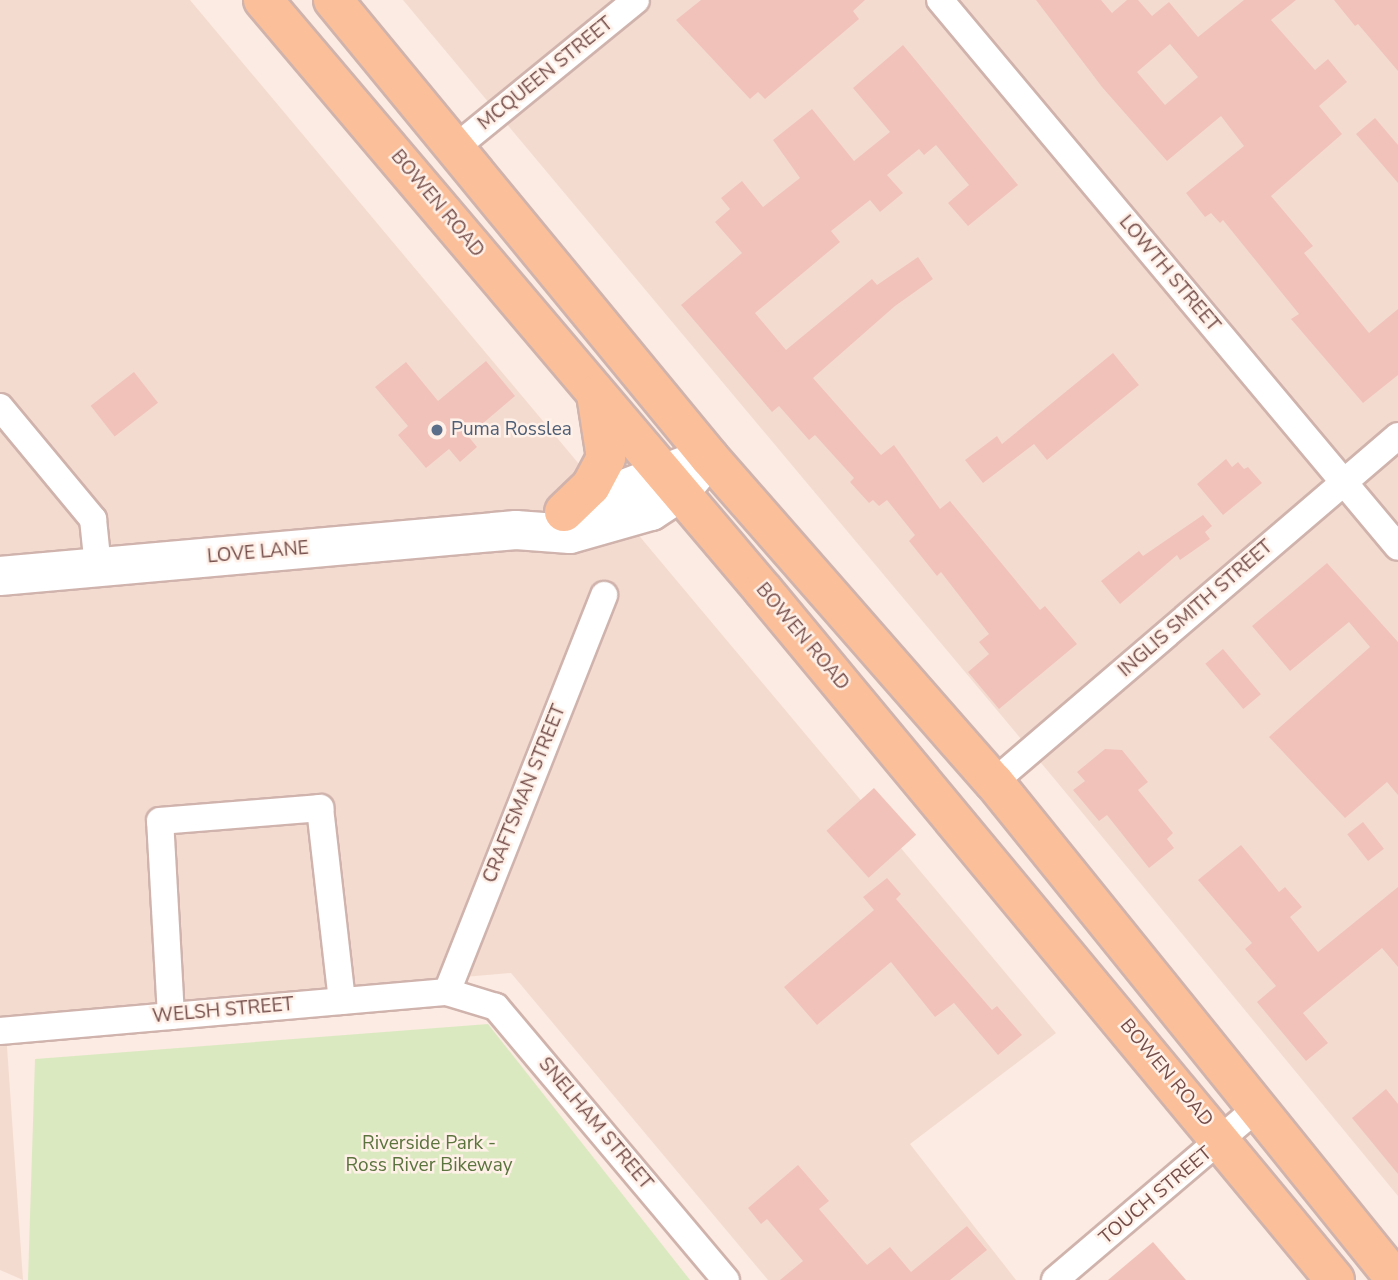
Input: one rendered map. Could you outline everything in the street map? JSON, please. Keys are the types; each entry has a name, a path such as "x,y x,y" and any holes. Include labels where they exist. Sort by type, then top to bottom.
{"main road":[{"name":"BOWEN ROAD","path":"263,0 595,390 1222,1140 1335,1280"},
{"path":"333,0 709,457 994,782 1255,1110 1396,1280"},
{"path":"564,512 591,486 606,458 605,430 595,390"}],"street":[{"name":"MCQUEEN STREET","path":"456,147 636,0"},
{"name":"LOWTH STREET","path":"940,0 1398,547"},
{"path":"0,408 93,519 98,567"},
{"name":"INGLIS SMITH STREET","path":"994,782 1398,436"},
{"name":"LOVE LANE","path":"516,530 564,512 672,482 709,457"},
{"name":"LOVE LANE","path":"0,576 516,530 570,534 651,511 672,482"},
{"name":"CRAFTSMAN STREET","path":"447,992 604,595"},
{"path":"171,1016 160,821 320,808 342,1001"},
{"name":"WELSH STREET","path":"0,1031 447,992"},
{"name":"SNELHAM STREET","path":"447,992 496,1007 726,1280"},
{"name":"TOUCH STREET","path":"1055,1280 1255,1110"}],"shaded area":[{"path":"0,0 190,0 1056,1033 910,1144 1016,1280 768,1280 511,973 5,1017 23,1280 0,1270"},
{"path":"403,0 1398,0 1398,1196 1057,782"}],"green space":[{"name":"Riverside Park - Ross River Bikeway","path":"488,1024 690,1280 28,1280 35,1059"}],"building":[{"path":"701,0 865,0 853,11 859,19 765,99 758,92 750,99 676,20"},
{"path":"1036,0 1101,0 1112,13 1127,0 1138,0 1152,16 1169,2 1198,37 1244,0 1296,0 1271,20 1315,70 1328,59 1347,82 1319,106 1342,134 1271,196 1313,246 1304,253 1369,333 1398,309 1398,375 1363,403 1291,319 1299,314 1223,220 1220,223 1211,213 1205,217 1186,193 1244,146 1221,116 1167,161 1102,87","holes":["1170,44 1198,77 1165,105 1137,72"]},
{"path":"1334,0 1398,0 1398,71 1358,24 1355,26"},
{"path":"903,45 1018,185 968,226 948,203 969,185 936,145 924,155 919,149 887,175 903,193 880,212 870,200 831,231 840,242 755,313 786,350 872,279 877,285 918,257 933,279 895,306 813,378 881,455 894,445 940,509 950,501 1040,610 1045,606 1077,644 999,709 968,672 989,654 979,642 989,634 941,572 937,576 909,541 915,535 887,500 879,506 873,500 869,503 850,482 854,478 815,435 809,440 779,406 772,412 681,305 742,253 715,222 730,209 721,198 742,181 763,207 800,178 773,140 812,109 854,161 890,132 853,88"},
{"path":"1375,118 1398,145 1398,183 1356,134"},
{"path":"1113,353 1139,385 1047,460 1034,444 983,483 965,460 997,436 1002,444"},
{"path":"486,361 515,396 468,436 477,447 460,462 449,449 426,468 398,435 408,426 375,387 406,362 438,401"},
{"path":"134,372 158,403 115,437 91,406"},
{"path":"1226,459 1232,467 1238,462 1244,469 1248,467 1262,483 1223,515 1197,484"},
{"path":"1203,515 1212,526 1205,532 1210,539 1180,560 1177,555 1120,604 1101,581 1139,551 1143,556"},
{"path":"1327,563 1398,642 1398,795 1387,782 1345,818 1269,737 1370,647 1349,622 1290,671 1252,626"},
{"path":"1223,649 1261,694 1243,709 1205,664"},
{"path":"1105,749 1122,750 1148,782 1138,790 1173,833 1167,839 1174,848 1149,868 1107,815 1099,821 1073,790 1085,781 1077,772"},
{"path":"874,788 916,835 869,878 826,831"},
{"path":"1363,822 1384,849 1368,861 1347,834"},
{"path":"1241,845 1279,892 1285,887 1302,907 1290,917 1318,952 1398,887 1398,967 1382,948 1303,1013 1328,1043 1306,1061 1257,1002 1276,986 1245,949 1252,943 1198,880"},
{"path":"887,878 901,894 896,899 992,1010 997,1006 1022,1035 998,1055 954,1003 935,1017 891,962 817,1025 784,987 874,910 863,897"},
{"path":"1386,1089 1398,1104 1398,1174 1352,1118"},
{"path":"798,1165 829,1201 819,1209 867,1265 890,1247 911,1272 967,1226 987,1250 950,1280 780,1280 803,1261 767,1219 761,1224 748,1208"},
{"path":"1153,1242 1186,1280 1108,1280"}],"place":[{"name":"Puma Rosslea","path":"437,430"}]}
